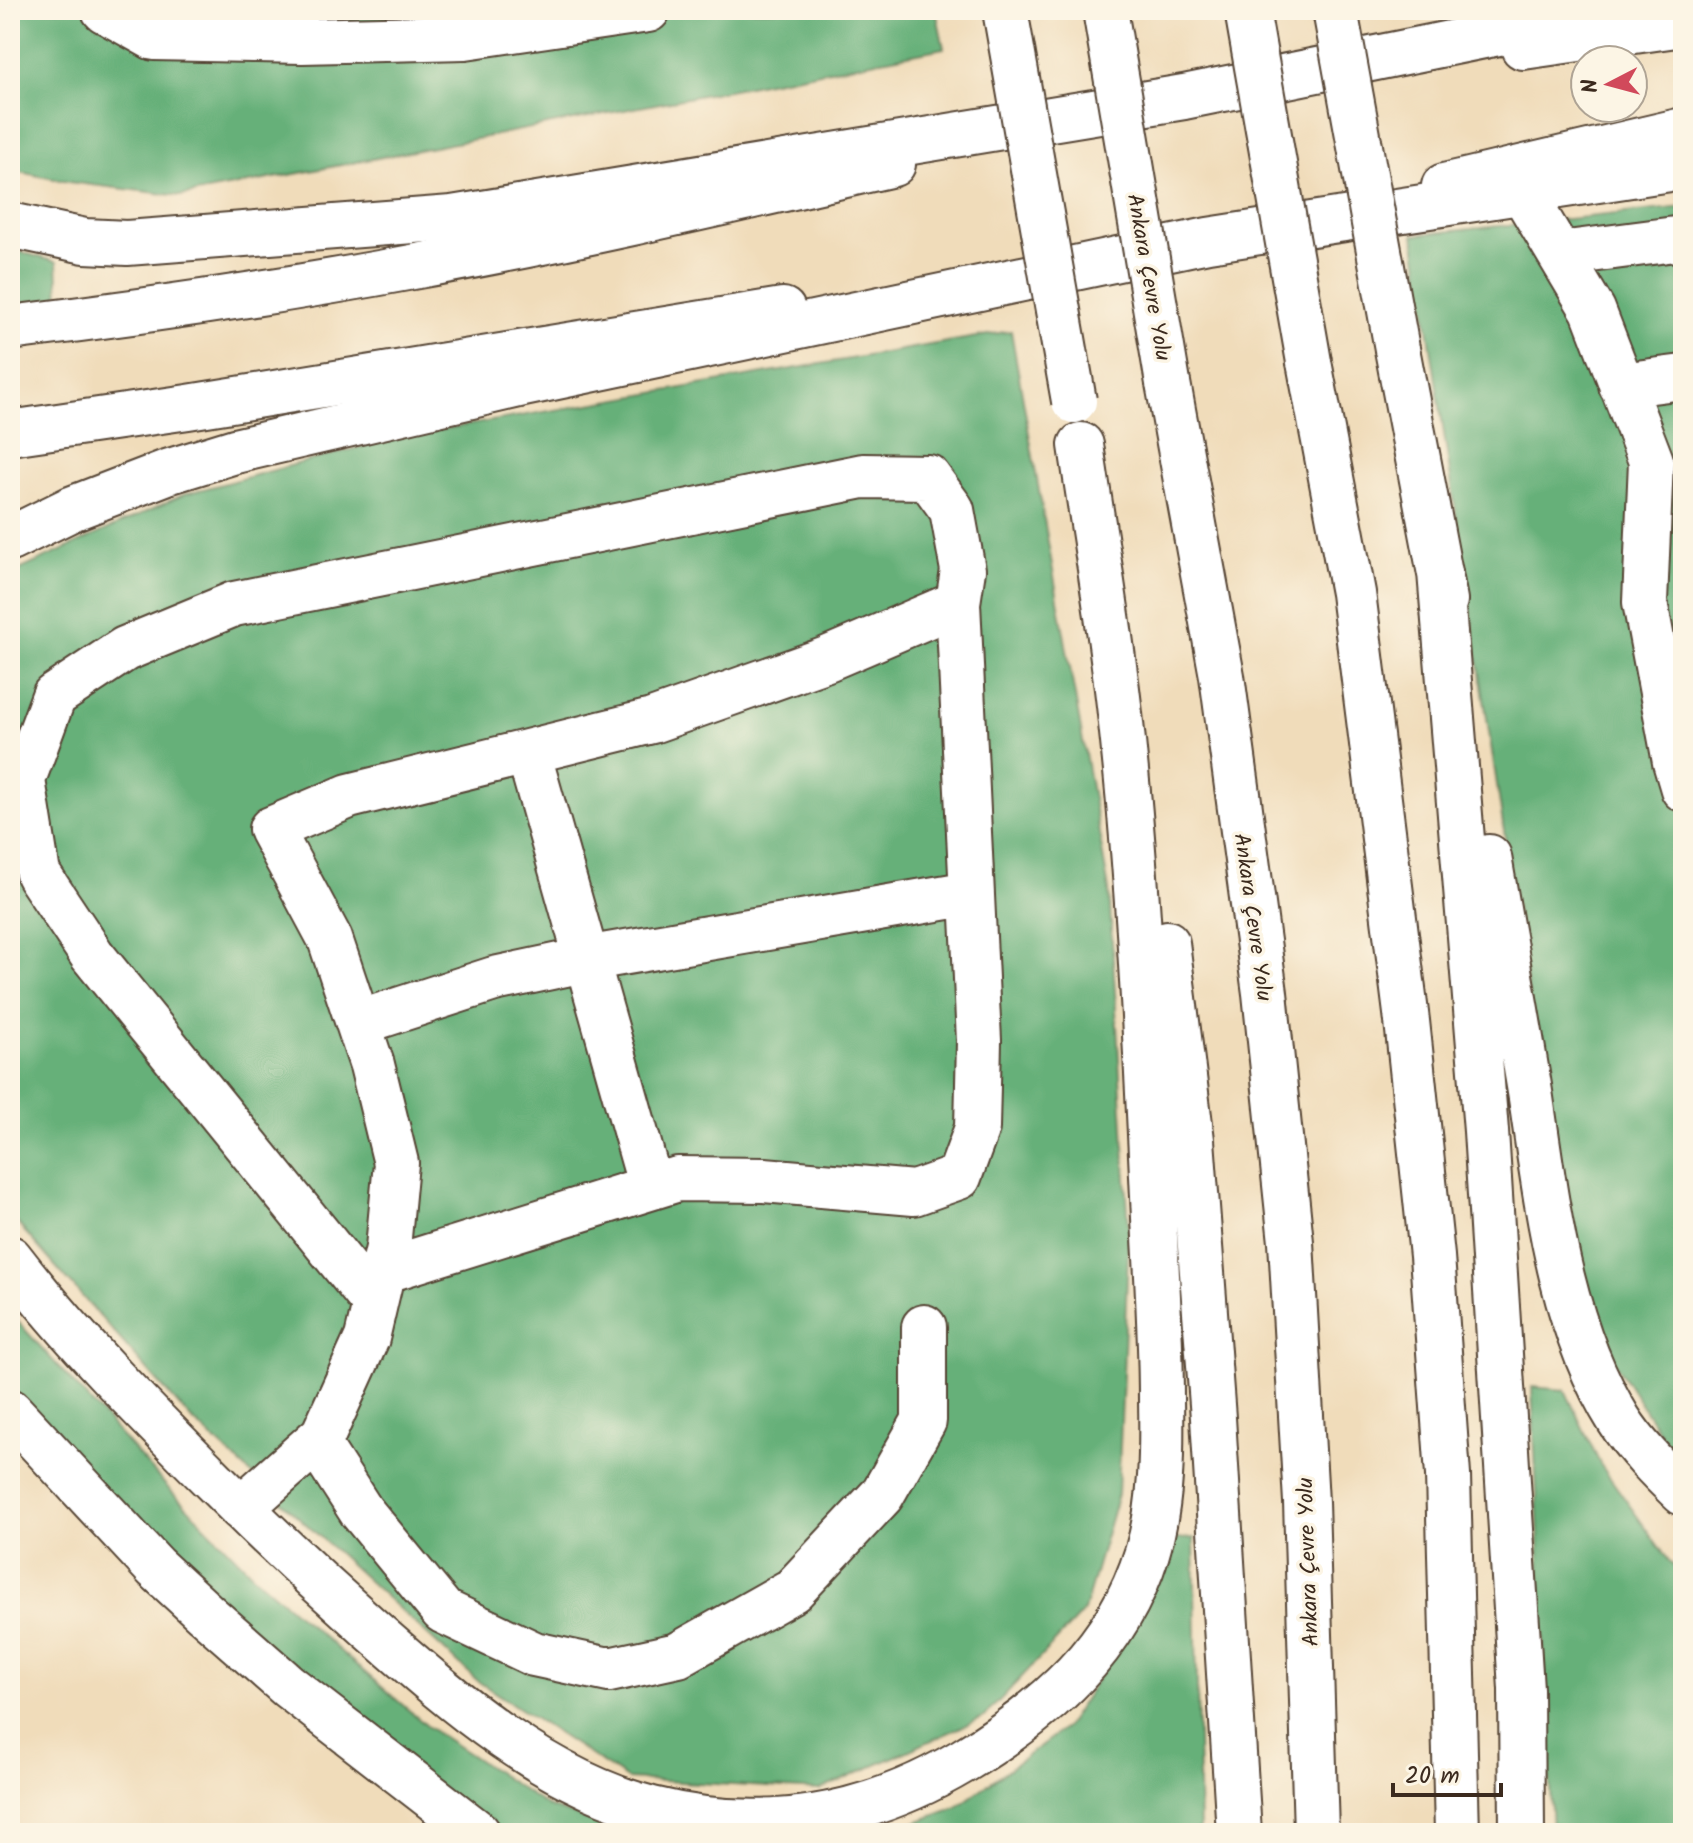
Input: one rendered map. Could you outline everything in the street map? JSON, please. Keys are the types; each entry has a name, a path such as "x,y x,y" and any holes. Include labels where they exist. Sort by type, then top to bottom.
{"main road":[{"path":"104,10 154,38 302,41 433,24 465,37 648,10"},
{"path":"10,1258 119,1383 241,1508 321,1585 437,1688 522,1749 622,1800 696,1817 776,1821 820,1818 865,1807 911,1789 998,1739 1050,1699 1104,1643 1126,1604 1146,1556 1157,1512 1162,1427 1142,958 1120,713 1074,401 1005,10"},
{"name":"Ankara Çevre Yolu","path":"1105,10 1168,383 1222,676 1265,993 1291,1242 1306,1502 1316,1833"},
{"path":"1247,10 1353,593 1407,1021 1432,1256 1448,1475 1457,1833"},
{"path":"1335,10 1440,572 1547,1206 1567,1292 1586,1350 1619,1419 1638,1446 1683,1493"},
{"path":"10,328 234,297 418,266 655,218 1184,97 1612,10"},
{"path":"10,225 85,241 127,243 452,218 1184,97 1683,24"},
{"path":"10,539 71,509 139,482 235,451 538,381 1208,240 1683,130"},
{"path":"10,433 188,407 1208,240 1683,167"},
{"path":"1522,191 1593,310 1621,385 1667,460 1645,602 1676,732 1683,789"},
{"path":"1560,254 1683,238"},
{"path":"1621,385 1683,377"},
{"path":"1081,445 1101,519 1143,755 1192,1140 1239,1833"},
{"path":"863,476 928,477 952,510 963,570 958,603 979,1041 977,1128 959,1177 914,1193 764,1180 678,1179 379,1288 92,955 38,874 23,780 54,696 125,649 234,604 863,476"},
{"path":"1440,572 1495,1267 1521,1689 1522,1833"},
{"path":"241,1508 323,1435 367,1338 388,1248 396,1163 372,1065 330,939 271,829 349,796 652,721 827,659 958,603"},
{"path":"528,752 651,1187"},
{"path":"358,1023 494,979 971,893"},
{"path":"316,1441 361,1511 443,1611 534,1654 609,1670 678,1655 793,1590 882,1495 924,1421 924,1327"},
{"path":"10,1411 155,1567 205,1613 288,1686 478,1833"}],"green space":[{"path":"10,10 936,10 944,48 181,196 68,182 10,170"},
{"path":"1683,207 1683,1458 1666,1443 1592,1327 1542,1083 1414,235"},
{"path":"10,249 57,262 59,300 10,303"},
{"path":"1011,331 1109,890 1129,1230 1118,1494 1084,1611 984,1717 820,1790 627,1779 479,1682 190,1418 10,1215 10,579 19,570 185,494 394,438"},
{"path":"10,1313 168,1488 260,1582 427,1726 547,1806 625,1833 492,1833 176,1572 10,1394"},
{"path":"1532,1387 1565,1390 1600,1464 1672,1565 1683,1571 1683,1833 1552,1833"},
{"path":"1194,1538 1200,1833 887,1833 957,1807 1066,1727 1124,1638 1161,1540"}]}
